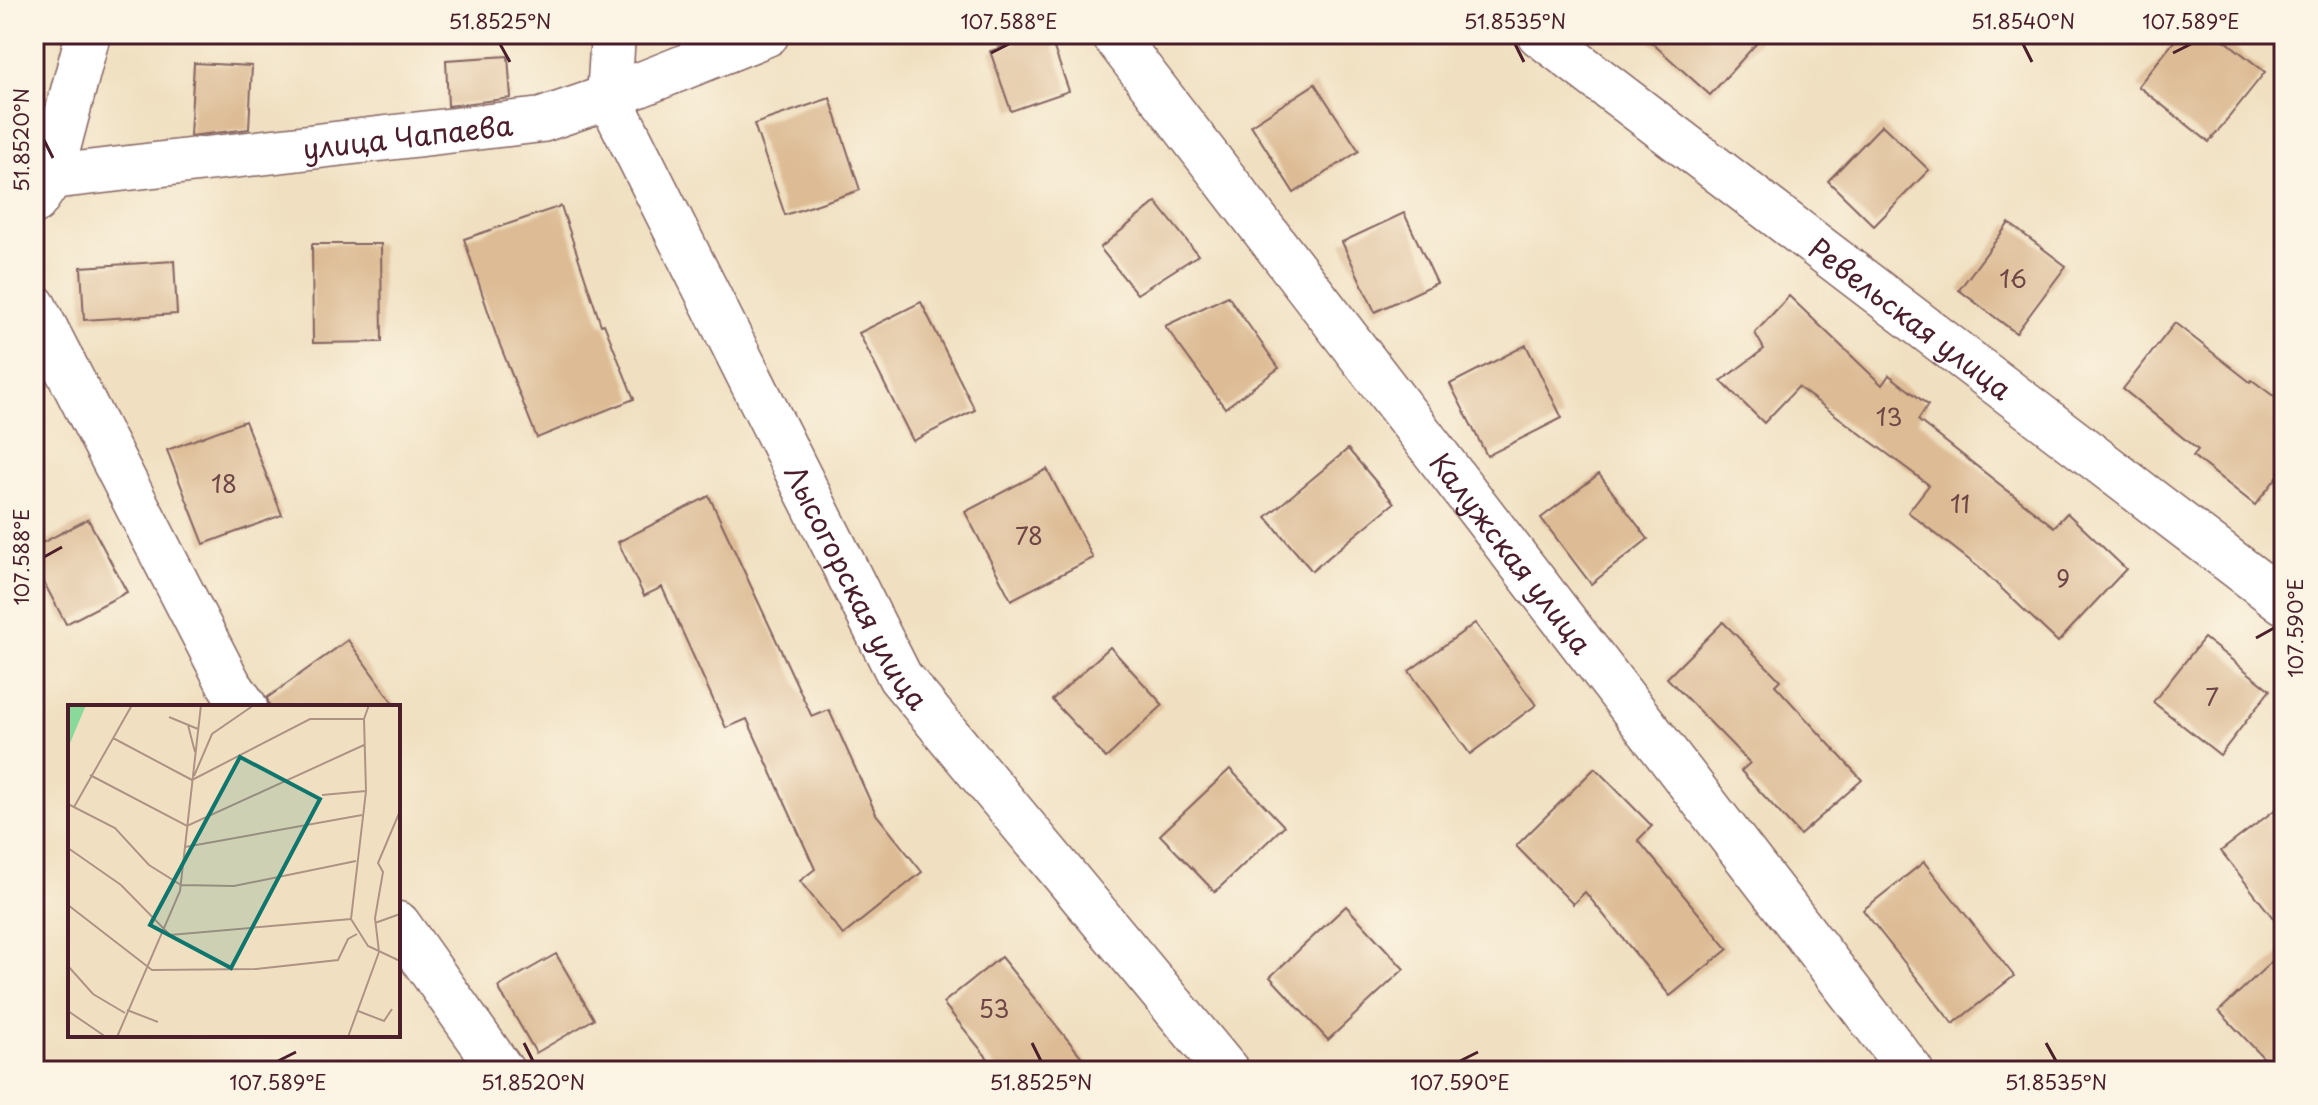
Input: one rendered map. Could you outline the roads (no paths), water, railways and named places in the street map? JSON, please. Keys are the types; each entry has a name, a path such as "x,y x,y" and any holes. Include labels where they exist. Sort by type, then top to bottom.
{"street":[{"path":"39,187 88,34"},
{"path":"609,97 613,34"},
{"name":"улица Чапаева","path":"39,187 542,120 609,97 767,34"},
{"name":"Калужская улица","path":"1113,34 1911,1071"},
{"name":"Ревельская улица","path":"1539,34 2284,602"},
{"name":"Лысогорская улица","path":"609,97 900,677 1227,1071"},
{"path":"34,306 229,684 244,705"},
{"path":"400,927 502,1071"}]}
